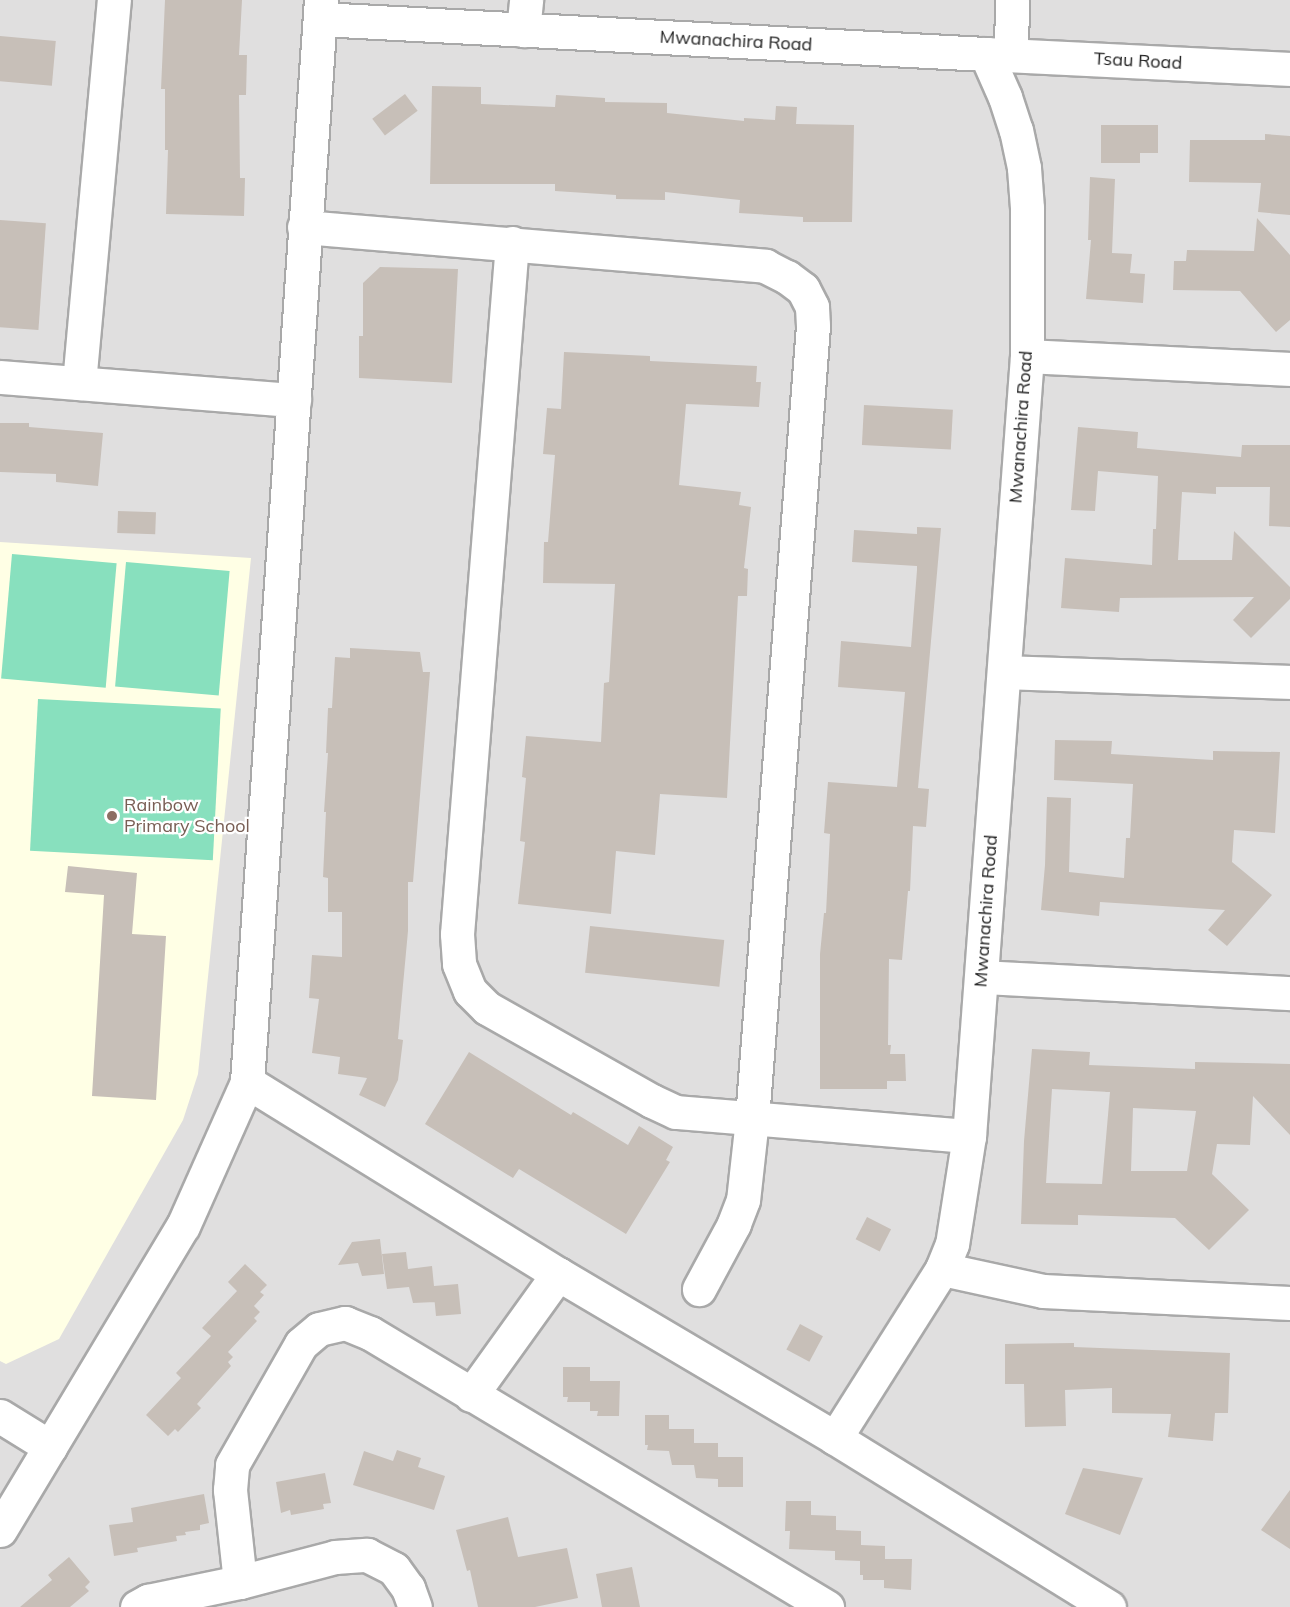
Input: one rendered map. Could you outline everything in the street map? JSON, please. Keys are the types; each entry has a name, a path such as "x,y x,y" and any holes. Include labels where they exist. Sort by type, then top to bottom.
{"street":[{"path":"79,383 114,0"},
{"path":"998,54 1012,0"},
{"path":"0,1530 183,1226 247,1082 320,9"},
{"name":"Mwanachira Road","path":"320,9 525,15 998,54 1024,168 1027,208 1027,356 969,1136 952,1244 942,1269 835,1438"},
{"name":"Tsau Road","path":"998,54 1290,69"},
{"path":"304,227 765,266 787,277 803,289 812,307 813,326 752,1119 743,1200 734,1224 699,1289"},
{"path":"512,243 457,934 459,964 470,991 487,1008 652,1101 676,1112 969,1136"},
{"path":"1027,356 1290,369"},
{"path":"0,377 294,400"},
{"path":"1004,672 1290,682"},
{"path":"981,977 1290,993"},
{"path":"247,1082 558,1274 835,1438 1109,1607"},
{"path":"942,1269 1043,1292 1290,1303"},
{"path":"471,1395 558,1274"},
{"path":"240,1582 230,1490 232,1465 301,1344 319,1329 345,1323 370,1333 827,1607"},
{"path":"0,1416 50,1447"},
{"path":"137,1607 148,1601 240,1582 335,1557 367,1555 394,1569 408,1588 415,1607"}],"shaded area":[{"path":"0,0 1290,0 1290,1607 0,1607"},
{"name":"Rainbow Primary School","path":"0,542 251,558 198,1074 183,1120 59,1339 6,1364 0,1361"}],"green space":[{"path":"12,554 117,563 106,688 1,679"},
{"path":"126,562 230,571 219,696 115,687"},
{"path":"38,699 221,709 213,860 30,851"}],"building":[{"path":"165,0 242,0 239,55 247,55 246,95 239,95 240,178 245,178 244,216 166,214 168,150 165,150 165,89 161,89"},
{"path":"0,36 56,41 52,86 0,81"},
{"path":"432,86 481,87 481,104 555,107 556,95 605,98 605,102 667,103 667,113 744,121 744,118 775,120 776,106 797,107 796,124 854,125 852,222 803,222 803,217 739,213 740,200 665,192 665,200 616,199 616,195 555,191 555,184 430,184"},
{"path":"405,94 418,111 385,135 372,119"},
{"path":"1101,125 1158,125 1158,153 1140,153 1140,163 1101,163"},
{"path":"1265,134 1290,136 1290,215 1258,212 1261,183 1189,182 1190,140 1265,140"},
{"path":"1090,177 1115,179 1112,253 1132,254 1130,273 1145,274 1143,303 1086,299 1091,240 1088,240"},
{"path":"1257,218 1290,255 1290,320 1276,332 1240,291 1173,290 1174,261 1186,261 1187,250 1254,251"},
{"path":"0,220 46,223 38,330 0,327"},
{"path":"380,267 458,269 452,383 359,378 359,336 363,336 363,283"},
{"path":"564,352 650,356 650,361 757,366 756,382 761,382 759,407 686,404 679,485 741,492 739,505 751,507 744,568 748,569 747,596 738,596 727,798 660,794 655,855 616,851 611,914 518,904 525,842 520,841 526,778 522,777 526,736 601,742 604,683 609,682 615,584 543,583 544,542 548,542 555,455 543,454 547,408 561,409"},
{"path":"864,405 953,410 951,450 862,445"},
{"path":"0,423 29,423 29,427 103,433 98,486 56,482 56,474 0,472"},
{"path":"1078,427 1138,432 1137,448 1241,457 1242,445 1290,445 1290,527 1269,526 1270,487 1216,487 1216,494 1182,492 1178,560 1232,560 1234,531 1290,587 1290,599 1251,638 1233,620 1254,597 1120,598 1119,612 1061,608 1065,558 1152,565 1153,529 1156,529 1158,476 1098,471 1095,511 1071,510"},
{"path":"118,511 156,512 155,534 117,533"},
{"path":"917,527 941,528 918,788 929,789 926,827 913,826 910,891 908,891 902,960 889,959 888,1045 891,1045 890,1054 905,1054 906,1081 887,1081 887,1089 820,1089 820,954 824,913 826,913 830,834 824,833 828,782 897,787 905,692 838,687 841,641 911,647 917,570 917,566 852,562 854,530 917,534"},
{"path":"350,648 420,652 423,672 430,672 413,882 408,882 408,931 398,1039 403,1040 398,1080 385,1107 359,1095 367,1078 338,1074 340,1057 312,1053 319,999 309,998 312,955 342,957 342,912 328,912 328,878 323,877 326,812 324,812 328,708 332,708 335,657 350,658"},
{"path":"1055,740 1112,741 1111,754 1213,760 1213,751 1280,752 1275,833 1234,830 1232,862 1272,895 1227,946 1208,930 1225,910 1100,902 1099,916 1041,910 1047,797 1071,798 1069,872 1124,878 1126,838 1130,838 1133,784 1054,780"},
{"path":"68,866 137,873 132,934 166,936 156,1100 92,1096 104,895 65,892"},
{"path":"590,926 724,940 719,987 585,973"},
{"path":"1032,1049 1090,1052 1089,1065 1195,1069 1195,1062 1290,1064 1290,1135 1253,1096 1250,1145 1217,1144 1212,1174 1249,1210 1209,1250 1175,1218 1078,1215 1078,1225 1021,1224 1024,1141","holes":["1052,1089 1110,1092 1102,1184 1046,1183","1133,1108 1196,1111 1187,1171 1131,1171"]},
{"path":"469,1052 571,1115 573,1112 628,1145 639,1126 673,1147 666,1160 670,1162 626,1234 519,1169 513,1178 425,1124"},
{"path":"867,1217 891,1229 880,1252 856,1239"},
{"path":"380,1239 384,1274 362,1276 358,1263 338,1265 352,1242"},
{"path":"406,1252 408,1269 432,1266 434,1286 458,1284 461,1314 436,1316 435,1302 413,1303 409,1287 387,1289 382,1254"},
{"path":"245,1264 267,1285 260,1292 264,1295 254,1306 260,1312 254,1318 257,1321 228,1352 233,1357 228,1362 231,1366 197,1404 201,1408 178,1432 175,1429 168,1436 146,1415 181,1378 176,1373 211,1336 202,1328 237,1291 228,1282"},
{"path":"800,1324 823,1336 809,1362 786,1350"},
{"path":"1074,1343 1074,1347 1230,1353 1228,1413 1215,1413 1213,1441 1168,1437 1171,1414 1112,1413 1112,1388 1065,1390 1066,1426 1025,1427 1024,1384 1005,1384 1005,1344"},
{"path":"563,1367 590,1367 590,1381 620,1381 619,1416 597,1416 598,1411 590,1411 590,1402 567,1402 568,1397 563,1397"},
{"path":"645,1415 669,1415 669,1429 694,1429 694,1443 718,1443 718,1457 743,1457 743,1487 718,1487 718,1479 696,1478 694,1465 672,1465 669,1451 647,1450"},
{"path":"397,1450 421,1458 418,1467 445,1476 434,1510 353,1485 364,1451 393,1461"},
{"path":"1083,1468 1143,1478 1120,1535 1065,1514"},
{"path":"325,1473 331,1503 323,1504 324,1509 291,1515 290,1510 281,1513 276,1482"},
{"path":"1290,1490 1290,1549 1261,1530"},
{"path":"204,1494 209,1523 200,1525 200,1530 176,1536 177,1541 137,1548 138,1552 114,1556 109,1525 133,1522 131,1508"},
{"path":"786,1501 811,1501 811,1515 836,1516 836,1530 861,1531 861,1545 885,1546 885,1559 912,1559 911,1590 884,1588 884,1580 863,1580 863,1575 860,1575 860,1561 835,1560 835,1551 789,1549 790,1531 785,1531"},
{"path":"508,1517 518,1557 567,1548 578,1598 535,1607 478,1607 470,1570 467,1571 456,1530"},
{"path":"69,1557 90,1582 85,1587 89,1591 70,1607 20,1607 52,1580 48,1575"},
{"path":"632,1567 640,1607 602,1607 596,1574"}],"place":[{"name":"Rainbow Primary School","path":"112,816"}]}
